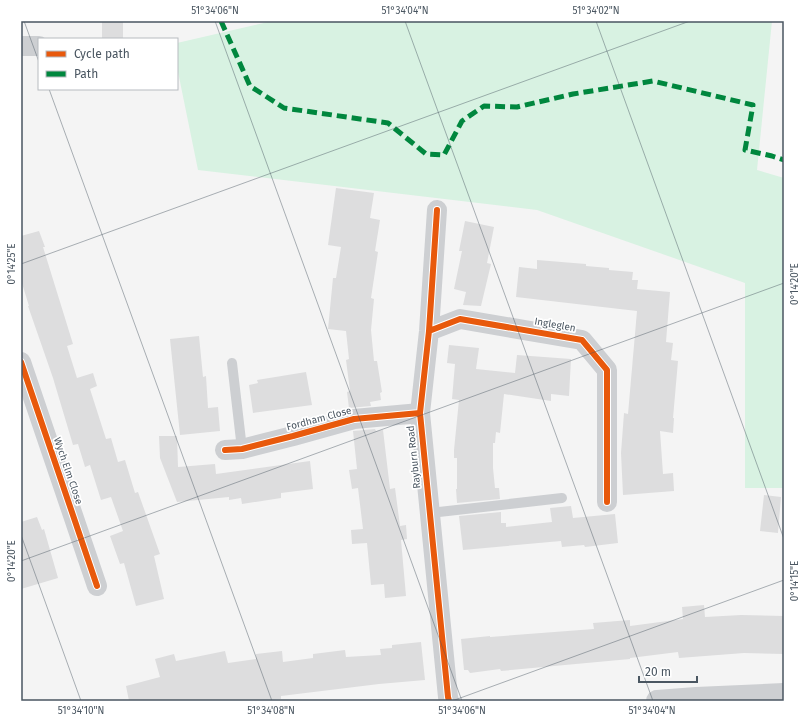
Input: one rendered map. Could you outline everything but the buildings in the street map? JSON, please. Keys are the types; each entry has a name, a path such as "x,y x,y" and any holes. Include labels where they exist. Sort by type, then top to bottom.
{"street":[{"path":"21,46 38,46"},
{"name":"Rayburn Road","path":"437,210 429,331 420,413 449,701"},
{"name":"Ingleglen","path":"429,331 460,319 582,340 607,370 607,502"},
{"name":"Wych Elm Close","path":"21,362 97,586"},
{"name":"Fordham Close","path":"234,449 293,436 354,419 420,413"},
{"path":"657,701 752,694 784,694"}],"lane":[{"path":"232,364 234,449"},
{"path":"430,513 562,498"}],"green space":[{"path":"272,21 772,21 757,170 784,178 784,488 745,488 745,283 537,210 198,170 178,72 178,43"}],"marked path":[{"path":"221,21 250,86 284,108 388,123 426,154 444,155 462,121 484,106 517,107 573,94 653,81 753,105 745,150 784,160"}],"cycle path":[{"path":"437,210 429,331 420,413 449,701"},
{"path":"429,331 460,319 582,340 607,370 607,502"},
{"path":"21,362 97,586"},
{"path":"225,450 242,449 354,419 420,413"}]}
